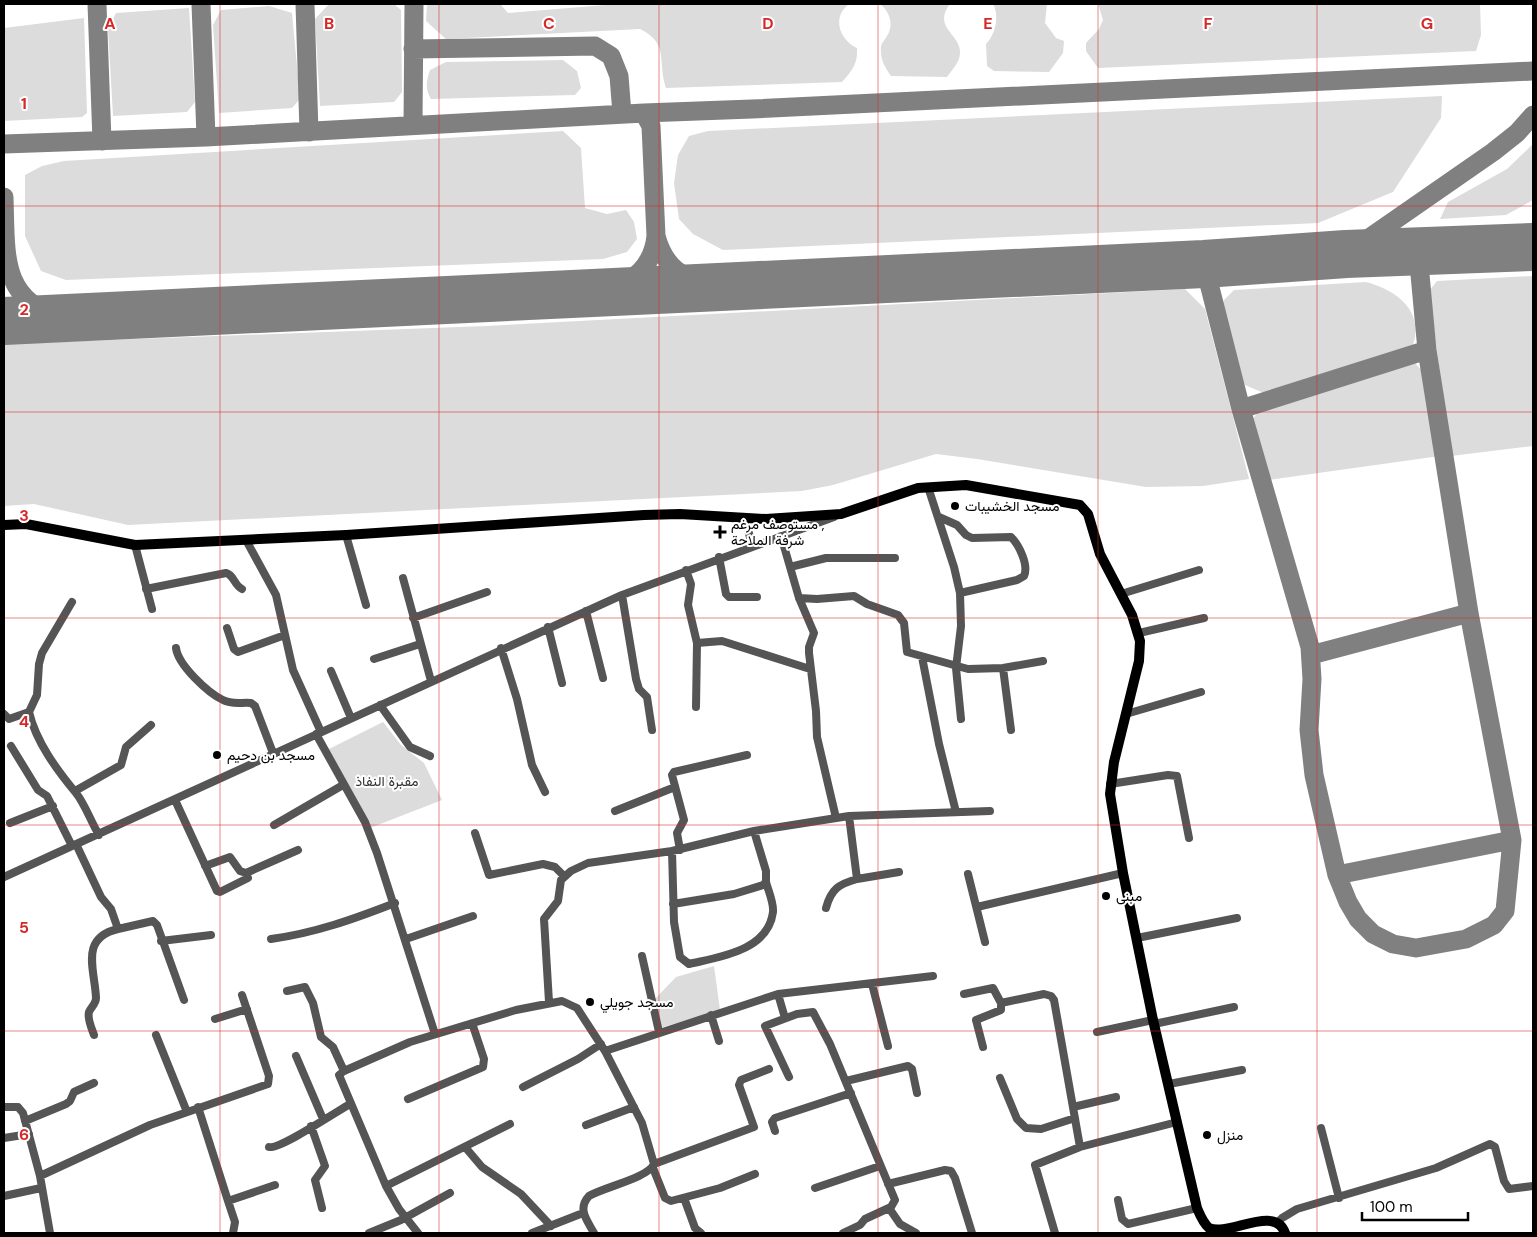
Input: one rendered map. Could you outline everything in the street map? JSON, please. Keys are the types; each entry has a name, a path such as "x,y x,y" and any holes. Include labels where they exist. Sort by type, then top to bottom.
{"main road":[{"path":"4,525 34,525 135,545 578,521 644,514 766,519 841,514 899,494 928,487 966,485 1080,505 1088,514 1100,554 1139,633 1139,661 1110,784 1112,814 1153,1022 1197,1208 1208,1228 1218,1232 1269,1222 1277,1223 1285,1233"}],"street":[{"path":"928,487 939,518 960,593 961,626 956,668 961,719"},
{"path":"4,878 548,627 622,595 719,557 841,514"},
{"path":"744,517 752,546"},
{"path":"939,518 957,525 966,535 972,538 1011,537 1018,543 1026,565 1024,576 1017,580 960,593"},
{"path":"346,535 366,605"},
{"path":"781,536 798,598 815,636 809,647 817,737 836,818"},
{"path":"246,540 276,595 293,670 318,733 343,785 365,822 395,903 435,1034"},
{"path":"135,545 152,609"},
{"path":"719,557 726,594 729,597 757,598"},
{"path":"790,567 826,558 895,558"},
{"path":"686,570 691,584 688,605 697,643 696,707"},
{"path":"1121,594 1199,570"},
{"path":"146,589 226,573 242,589"},
{"path":"403,578 431,681"},
{"path":"414,618 487,592"},
{"path":"622,595 636,679 640,689 648,697 652,730"},
{"path":"798,598 817,599 854,596 867,604 898,615 904,623 907,652 956,668 981,670 1003,668 1042,660"},
{"path":"72,602 42,653 39,664 37,695 29,712 34,730 64,780 75,791 98,835"},
{"path":"586,611 603,678"},
{"path":"1139,633 1204,618"},
{"path":"548,627 562,683"},
{"path":"227,628 234,648 238,652 285,636"},
{"path":"697,643 722,641 810,669"},
{"path":"374,660 420,644"},
{"path":"176,648 181,662 220,698 228,702 248,702 253,704 273,753"},
{"path":"501,648 517,699 532,765 545,792"},
{"path":"922,658 939,744 956,812"},
{"path":"1003,668 1011,730"},
{"path":"331,671 351,718"},
{"path":"1126,714 1201,692"},
{"path":"380,705 410,747 430,756"},
{"path":"4,714 9,719 29,712"},
{"path":"75,791 121,764 126,747 151,725"},
{"path":"11,746 38,790 47,796 53,806 101,897 110,908 118,929"},
{"path":"747,755 676,770 672,775 684,820 677,833 673,904 680,957 689,964 733,953 756,941 768,925 773,911 766,882 766,871 754,831"},
{"path":"1110,784 1168,775 1177,776 1189,838"},
{"path":"274,825 343,785"},
{"path":"616,811 676,787"},
{"path":"175,800 214,888 220,892 247,880 246,873"},
{"path":"10,823 53,806"},
{"path":"549,1002 544,919 558,901 561,880 564,876 588,863 676,851 754,831 849,816 990,811"},
{"path":"849,816 858,878"},
{"path":"475,833 489,875 543,864 555,867 564,876"},
{"path":"205,866 230,857 239,870 246,873 298,850"},
{"path":"826,908 834,890 839,885 858,878 899,872"},
{"path":"977,908 1123,873"},
{"path":"968,874 985,942"},
{"path":"673,904 734,894 766,882"},
{"path":"271,939 338,926 395,903"},
{"path":"406,939 473,916"},
{"path":"1137,938 1237,918"},
{"path":"94,1035 89,1018 89,1012 96,1000 91,958 93,948 103,935 118,929 153,921 157,925 161,941 184,1000"},
{"path":"161,941 212,935"},
{"path":"642,956 658,1032"},
{"path":"523,1087 603,1047 658,1032 778,994 933,976"},
{"path":"872,984 888,1046"},
{"path":"287,991 304,987 313,1003 321,1037 333,1047 344,1071"},
{"path":"964,994 993,988 1001,1003 1001,1010 976,1020 983,1047"},
{"path":"778,994 785,1018"},
{"path":"1001,1003 1044,994 1051,996 1054,1000 1080,1147"},
{"path":"40,1176 150,1125 268,1084 269,1076 242,995"},
{"path":"418,1233 399,1208 386,1186 339,1078 344,1071 410,1042 549,1002 562,1001 577,1008 603,1047 647,1135 654,1166 665,1198 674,1201 720,1188 755,1174"},
{"path":"1097,1032 1234,1007"},
{"path":"215,1019 247,1008"},
{"path":"789,1077 765,1026 808,1011 816,1015 846,1081 895,1200 889,1208 865,1219 860,1225 843,1233"},
{"path":"711,1015 719,1041"},
{"path":"408,1099 483,1067 484,1059 472,1023"},
{"path":"156,1035 186,1112"},
{"path":"296,1056 323,1119"},
{"path":"846,1081 908,1066 913,1071 918,1093"},
{"path":"594,1233 583,1213 584,1202 589,1196 641,1175 654,1166 754,1127 739,1085 741,1080 769,1069"},
{"path":"1169,1084 1242,1070"},
{"path":"1000,1078 1017,1119 1026,1128 1041,1129 1075,1118"},
{"path":"25,1121 66,1104 74,1092 94,1083"},
{"path":"775,1131 773,1119 851,1093"},
{"path":"1073,1107 1116,1097"},
{"path":"269,1147 275,1148 286,1143 311,1126 350,1104"},
{"path":"4,1107 18,1107 22,1111 40,1176 50,1233"},
{"path":"198,1107 235,1222 233,1233"},
{"path":"586,1125 634,1107"},
{"path":"1055,1233 1035,1164 1080,1147 1177,1122"},
{"path":"386,1186 510,1124"},
{"path":"311,1126 325,1166 315,1180 322,1208"},
{"path":"1321,1128 1339,1198"},
{"path":"4,1138 29,1134"},
{"path":"1277,1223 1289,1213 1436,1168 1490,1144 1495,1147 1504,1182 1508,1189 1533,1186"},
{"path":"465,1147 482,1167 521,1194 551,1226"},
{"path":"816,1188 880,1166"},
{"path":"888,1184 945,1170 951,1171 955,1178 972,1233"},
{"path":"228,1201 275,1184"},
{"path":"4,1196 41,1188"},
{"path":"369,1233 384,1231 406,1216 450,1193"},
{"path":"684,1198 695,1228 701,1233"},
{"path":"1118,1200 1122,1219 1128,1224 1197,1208"},
{"path":"889,1208 900,1224 916,1233"},
{"path":"532,1233 583,1213"}],"green space":[{"path":"329,4 394,4 401,10 402,92 394,102 320,106 315,19"},
{"path":"427,4 500,4 508,13 618,4 849,4 843,10 839,22 842,34 846,40 857,48 856,59 851,71 842,82 666,88 659,47 649,35 640,29 446,39 426,21"},
{"path":"880,4 950,4 945,12 944,19 959,46 960,56 947,77 891,76 886,69 881,55 881,45 889,32 890,19"},
{"path":"993,4 1047,4 1045,23 1056,38 1064,41 1063,53 1049,72 994,71 987,66 986,44 996,25 996,14"},
{"path":"1098,4 1480,4 1481,35 1476,51 1098,68 1086,51 1086,43 1099,29 1103,20"},
{"path":"269,6 292,13 300,99 292,108 219,113 213,25 221,10"},
{"path":"189,8 195,102 187,112 113,116 108,29 116,13"},
{"path":"84,18 87,113 82,117 4,121 4,28"},
{"path":"563,60 577,71 581,88 575,95 431,99 427,89 430,70 446,62"},
{"path":"1442,96 1441,118 1393,192 1318,223 723,250 693,234 679,219 674,183 678,155 689,136 708,131"},
{"path":"563,131 581,148 585,208 607,214 626,210 634,222 637,239 627,252 603,259 66,280 41,271 25,236 25,175 42,166 64,161"},
{"path":"1533,144 1533,200 1506,215 1440,219 1448,202 1507,169"},
{"path":"1533,276 1533,446 1451,456 1429,291 1437,281"},
{"path":"1366,282 1388,290 1405,303 1415,322 1413,345 1266,394 1245,385 1239,377 1220,310 1224,300 1234,290"},
{"path":"1185,289 1205,309 1249,479 1203,486 1146,487 936,454 833,485 802,491 128,525 34,504 4,506 4,344 486,326"},
{"path":"1404,362 1415,363 1425,374 1440,456 1268,480 1252,429 1252,420 1261,408"},
{"name":"مقبرة النفاذ","path":"383,722 401,745 424,763 442,800 370,828 327,750"},
{"path":"714,966 720,1010 660,1028 654,1000 676,977"}],"taxiway":[{"path":"97,4 102,141"},
{"path":"201,4 206,137"},
{"path":"305,4 309,132"},
{"path":"413,124 414,4"},
{"path":"413,49 595,46 611,56 619,76 622,114"},
{"path":"4,144 206,137 644,113 1533,71"},
{"path":"644,113 651,126 656,236 660,247 664,256 676,270 713,287"},
{"path":"1346,254 1493,152 1517,133 1533,115"},
{"path":"4,197 7,257 17,288 28,300 43,310 64,318"},
{"path":"607,292 626,283 640,271 651,256 656,236"},
{"path":"1204,264 1241,409 1310,647 1312,679 1309,730 1314,775 1337,875 1348,902 1358,919 1373,934 1393,944 1416,948 1466,939 1494,925 1505,911 1512,840 1469,613 1427,350 1418,253"},
{"path":"1241,409 1427,350"},
{"path":"1311,655 1469,613"},
{"path":"1337,875 1512,840"}],"runway":[{"path":"4,321 1204,264 1346,254 1533,247"}],"place":[{"name":"مسجد الخشيبات","path":"955,506"},
{"name":"مستوصف مرغم , شرفة الملاحة","path":"720,532"},
{"name":"مسجد بن دحيم","path":"217,755"},
{"name":"مبنى","path":"1106,896"},
{"name":"مسجد جويلي","path":"590,1002"},
{"name":"منزل","path":"1207,1135"}]}
